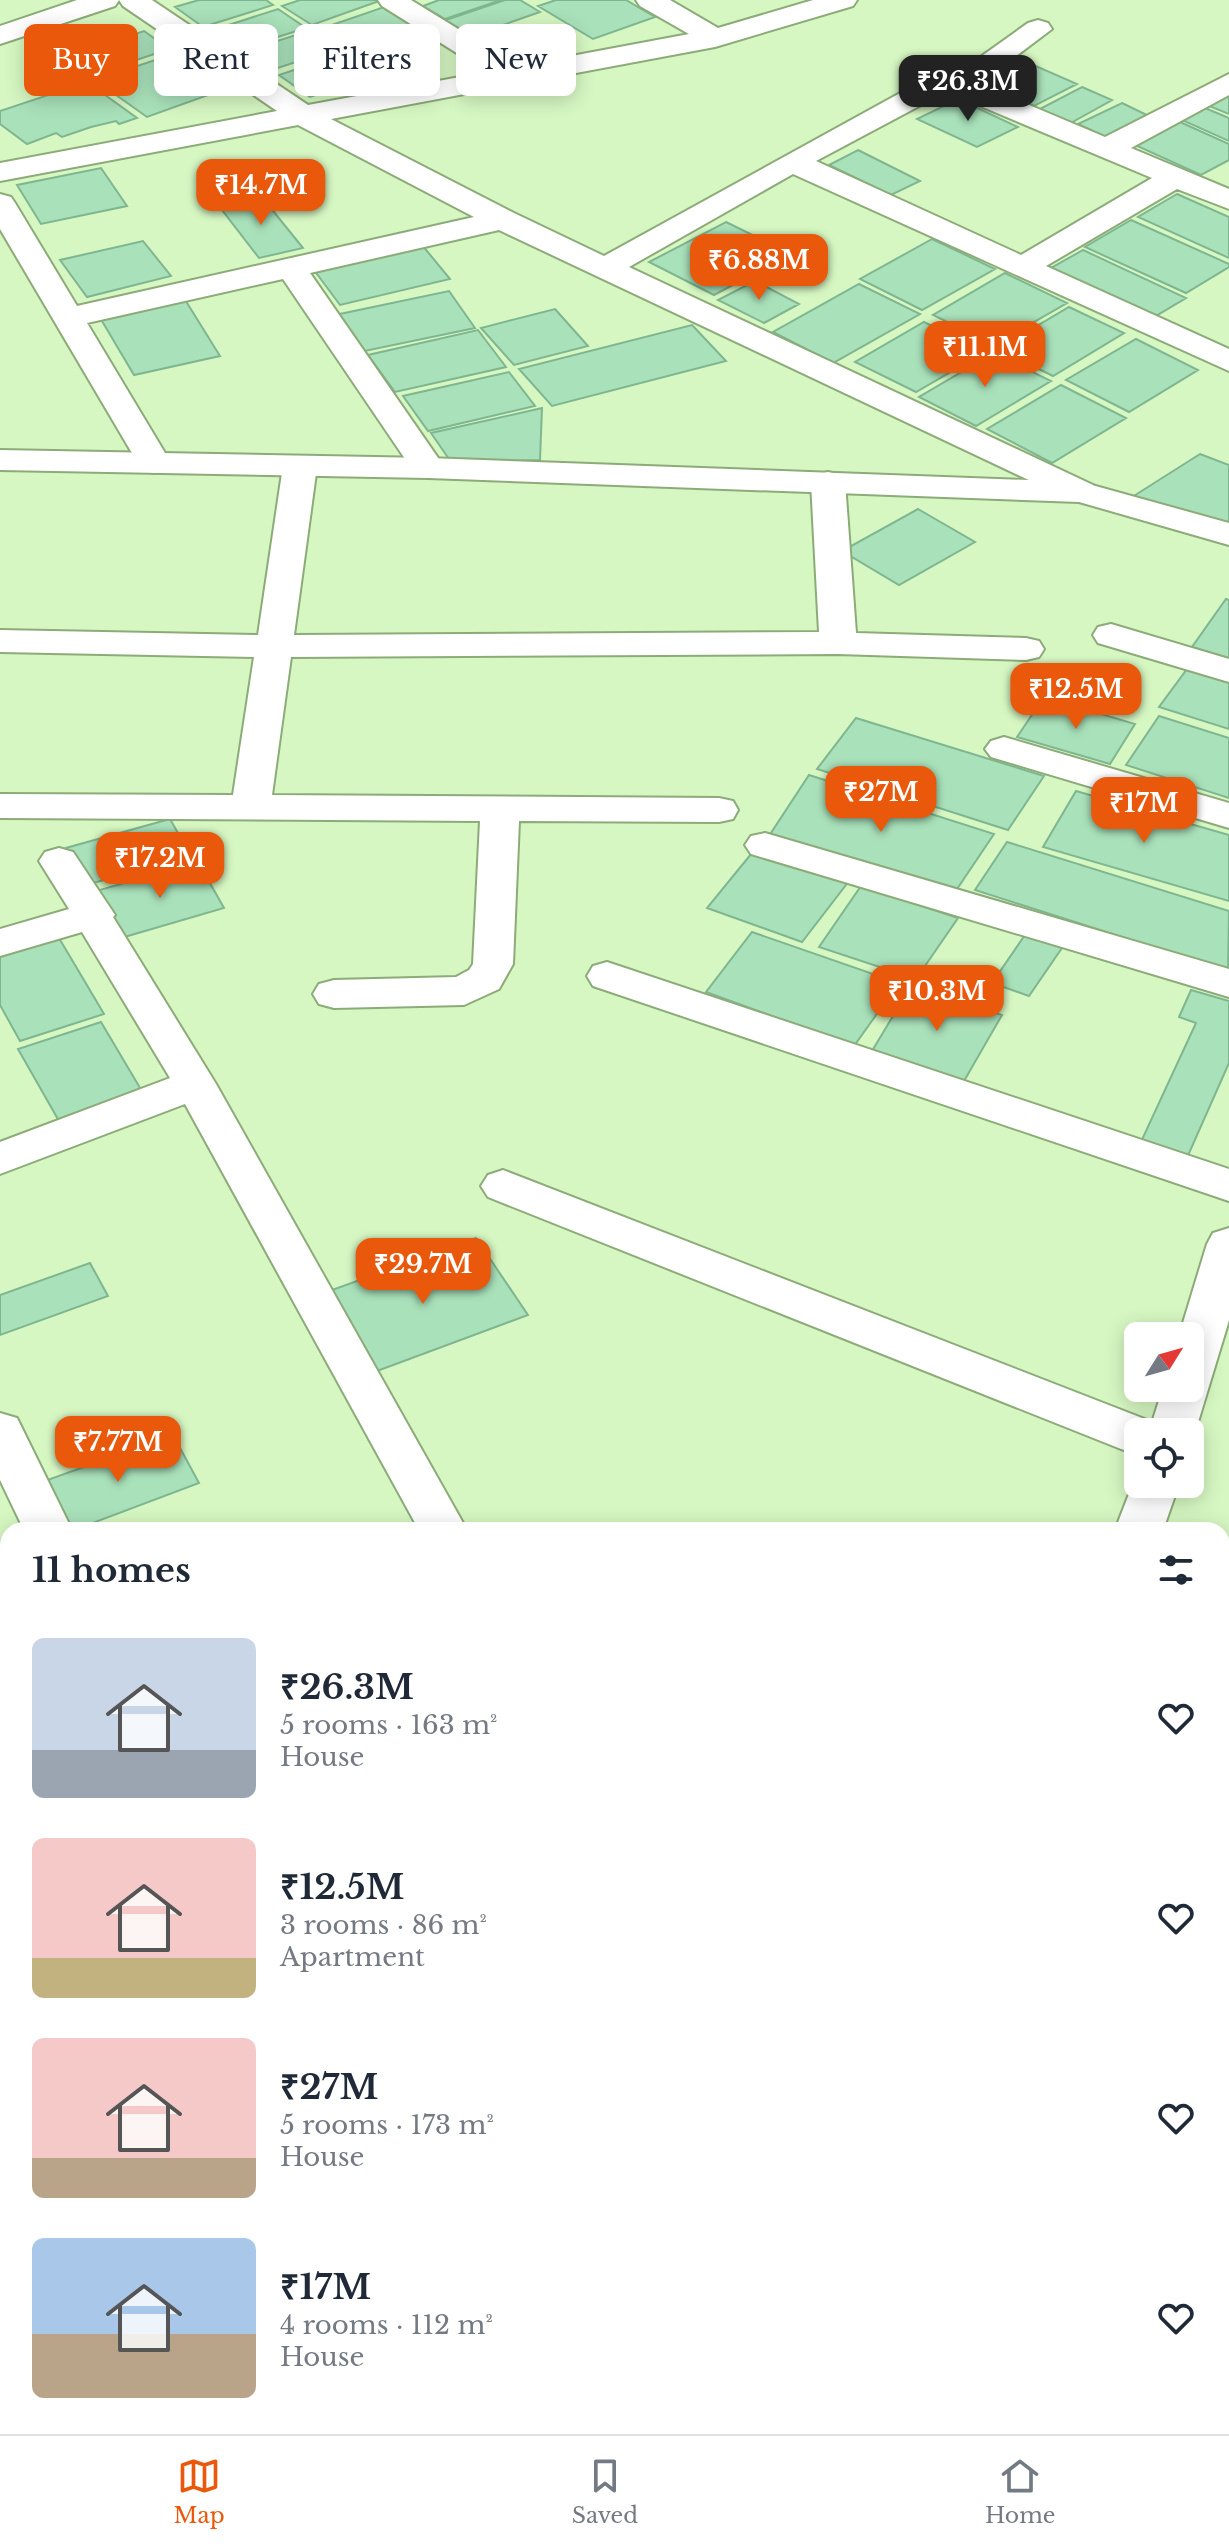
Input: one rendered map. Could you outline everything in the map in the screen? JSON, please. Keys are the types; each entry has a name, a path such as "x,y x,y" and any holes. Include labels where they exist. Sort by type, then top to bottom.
{"street":[{"path":"0,35 105,0"},
{"path":"133,0 305,117 503,220 1081,492 1229,534"},
{"path":"392,0 456,40"},
{"path":"650,0 715,38"},
{"path":"576,64 715,38 843,0"},
{"path":"958,86 1038,29"},
{"path":"1106,149 1229,83"},
{"path":"607,267 932,87 958,86 1229,200"},
{"path":"0,172 456,87"},
{"path":"0,142 30,167"},
{"path":"792,162 1229,361"},
{"path":"1022,267 1176,177"},
{"path":"0,203 154,463"},
{"path":"68,318 503,220"},
{"path":"290,267 428,468"},
{"path":"0,460 428,468 1081,492"},
{"path":"251,807 300,466"},
{"path":"828,482 838,643"},
{"path":"1111,635 1229,671"},
{"path":"0,641 274,646 838,643 1026,649"},
{"path":"1004,749 1229,816"},
{"path":"0,806 719,810"},
{"path":"334,994 464,991 485,979 493,964 500,809"},
{"path":"765,845 1229,983"},
{"path":"59,861 95,915 195,1084 439,1522"},
{"path":"0,943 95,915"},
{"path":"607,976 1229,1185"},
{"path":"0,1159 195,1084"},
{"path":"503,1186 1124,1430"},
{"path":"1204,1327 1229,1244"},
{"path":"0,1431 44,1522"},
{"path":"1142,1522 1150,1498"}],"building":[{"path":"199,0 266,0 273,5 213,24 199,24 175,7"},
{"path":"300,0 379,1 315,24 282,6"},
{"path":"439,0 501,0 445,19 423,6"},
{"path":"505,0 520,0 540,12 506,24 456,26 446,20"},
{"path":"556,0 626,0 655,17 593,39 576,29 576,24 568,24 538,6"},
{"path":"390,5 418,23 415,24 335,24"},
{"path":"278,9 300,24 294,24 294,32 278,37 278,24 232,24"},
{"path":"144,31 154,38 154,54 138,60 138,33"},
{"path":"294,36 294,63 278,68 278,41"},
{"path":"1013,56 1077,84 1034,106 970,78"},
{"path":"154,60 154,96 205,96 147,117 117,96 138,96 138,66"},
{"path":"294,70 294,86 279,75"},
{"path":"1082,87 1112,100 1069,124 1038,110"},
{"path":"1229,92 1229,114 1207,105"},
{"path":"45,96 106,96 137,118 119,124 116,121 91,127 62,137 56,133 27,144 0,124 0,111"},
{"path":"958,99 1018,127 977,147 917,119"},
{"path":"1122,103 1151,117 1108,138 1078,124"},
{"path":"1205,108 1229,118 1229,141 1182,120"},
{"path":"1180,122 1229,144 1229,160 1201,175 1135,145"},
{"path":"858,150 920,181 891,195 829,165"},
{"path":"101,168 127,206 41,224 17,185"},
{"path":"1177,194 1229,217 1229,258 1138,217"},
{"path":"261,196 303,248 259,258 219,206"},
{"path":"1131,220 1229,264 1229,267 1186,293 1085,247"},
{"path":"726,222 791,254 714,295 649,262"},
{"path":"932,239 995,269 922,310 860,279"},
{"path":"143,241 171,276 87,297 60,260"},
{"path":"422,245 450,279 340,305 314,270"},
{"path":"1083,250 1186,298 1154,317 1051,268"},
{"path":"1005,273 1067,303 994,345 933,315"},
{"path":"755,281 799,304 764,323 718,300"},
{"path":"859,284 920,314 833,363 773,332"},
{"path":"449,291 475,328 360,352 335,315"},
{"path":"184,298 220,356 134,375 99,316"},
{"path":"1069,307 1124,333 1053,376 998,349"},
{"path":"555,309 588,346 514,365 481,328"},
{"path":"924,322 985,352 916,392 855,362"},
{"path":"692,325 726,361 552,406 519,369"},
{"path":"478,330 506,367 395,392 368,355"},
{"path":"1136,339 1198,370 1129,412 1066,380"},
{"path":"994,353 1051,381 976,426 919,397"},
{"path":"509,372 535,406 428,431 403,396"},
{"path":"1061,385 1126,418 1052,463 987,429"},
{"path":"542,408 540,460 451,462 431,433"},
{"path":"1200,454 1229,465 1229,524 1129,499"},
{"path":"918,509 975,542 899,585 842,551"},
{"path":"1226,599 1229,600 1229,658 1192,647"},
{"path":"1190,665 1229,677 1229,729 1159,707"},
{"path":"1044,697 1135,724 1110,764 1017,737"},
{"path":"1159,716 1229,738 1229,798 1126,765"},
{"path":"856,718 1044,776 1008,830 817,769"},
{"path":"809,775 994,834 955,892 769,836"},
{"path":"1076,791 1229,835 1229,901 1043,847"},
{"path":"170,819 191,856 86,885 66,848"},
{"path":"1007,842 1229,911 1228,971 975,890"},
{"path":"756,848 849,881 802,942 707,908"},
{"path":"198,862 224,908 121,938 96,891"},
{"path":"861,886 958,918 916,979 819,947"},
{"path":"752,932 899,983 854,1046 706,992"},
{"path":"1027,932 1064,945 1029,996 992,983"},
{"path":"59,938 104,1014 20,1041 0,1005 0,956"},
{"path":"911,986 1002,1015 964,1081 872,1051"},
{"path":"1191,990 1229,1001 1229,1063 1186,1160 1139,1146 1196,1023 1179,1017"},
{"path":"101,1022 143,1093 59,1121 18,1049"},
{"path":"476,1238 528,1315 369,1374 321,1294"},
{"path":"90,1263 108,1296 0,1335 0,1295"},
{"path":"173,1435 199,1483 95,1522 58,1522 39,1483"}]}
